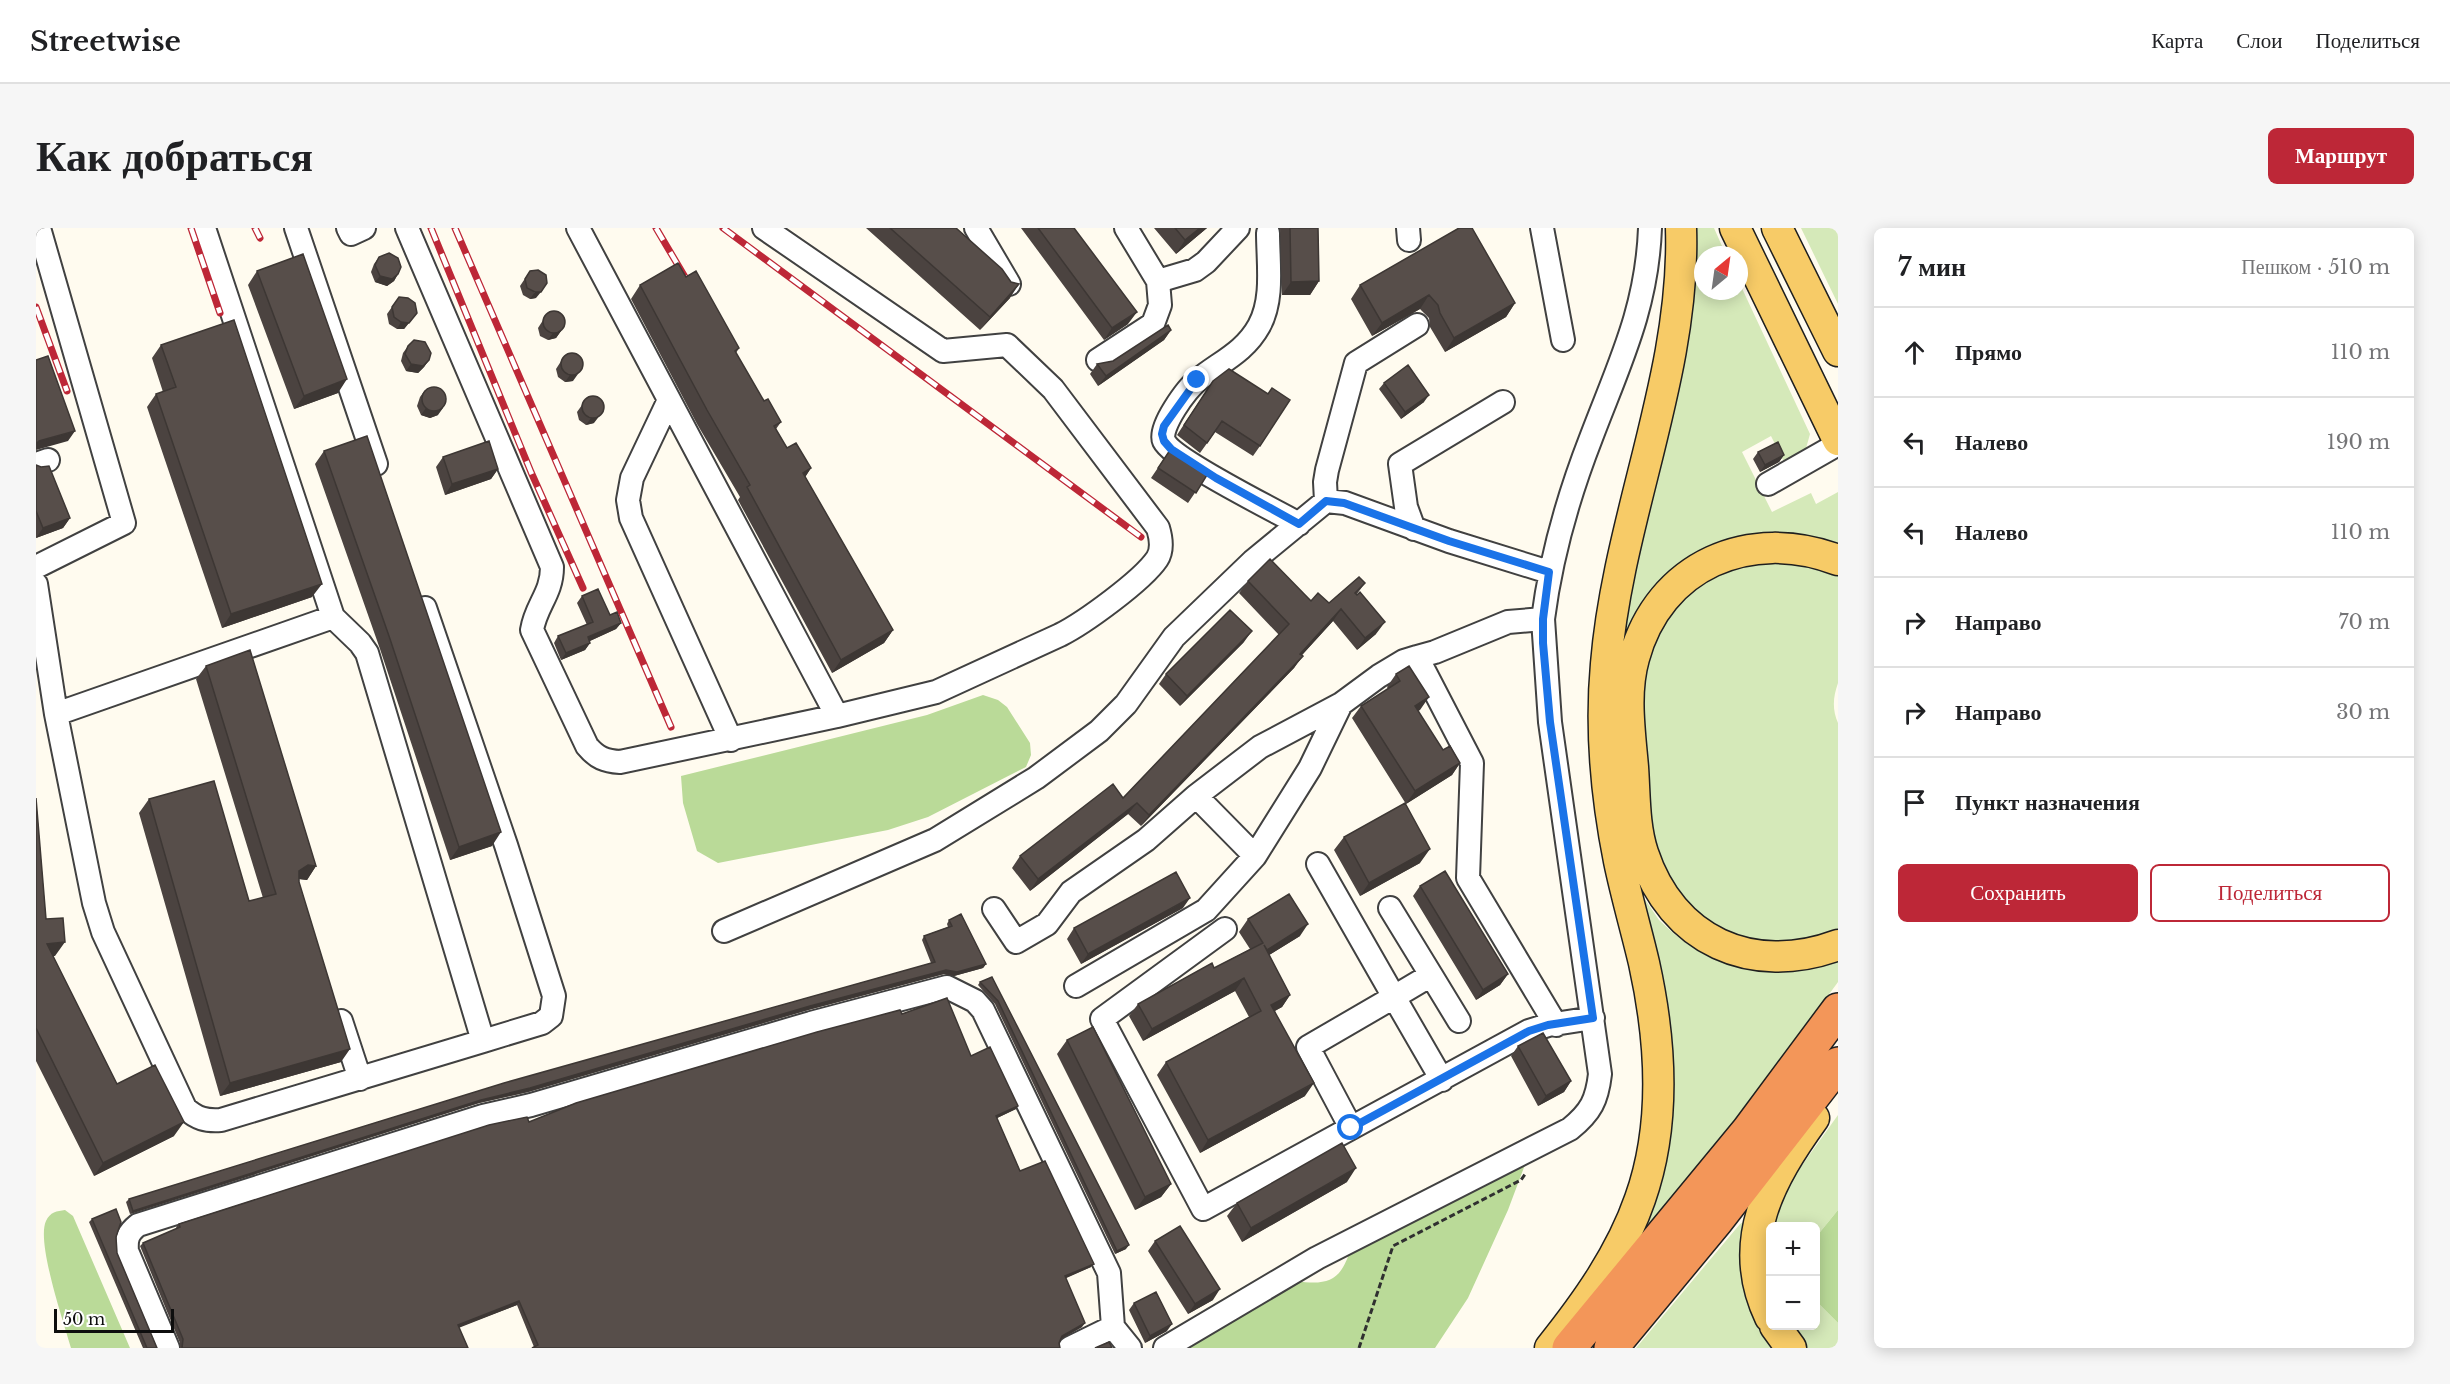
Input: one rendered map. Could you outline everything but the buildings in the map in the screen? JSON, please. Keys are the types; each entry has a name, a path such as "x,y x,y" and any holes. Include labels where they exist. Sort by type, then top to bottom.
{"highway":[{"path":"1569,1348 1748,1131 1838,1010"},
{"path":"1611,1348 1717,1220 1838,1064"}],"main road":[{"path":"1550,1348 1580,1310 1628,1228 1643,1188 1651,1156 1658,1106 1658,1055 1644,966 1619,861 1610,801 1603,700 1609,623 1670,354 1677,313 1682,255 1681,228"},
{"path":"1735,228 1838,442"},
{"path":"1777,228 1838,351"},
{"path":"1838,560 1820,554 1771,548 1724,555 1701,566 1685,577 1653,611 1642,632 1633,660 1629,688 1637,826 1648,868 1669,904 1688,924 1707,938 1747,954 1796,957 1838,945"},
{"path":"1766,1308 1755,1263 1758,1225 1763,1206 1768,1192 1793,1147 1838,1086"},
{"path":"1778,1330 1791,1348"}],"lane":[{"path":"36,567 124,523 39,228"},
{"path":"204,228 333,617 367,653 483,1041"},
{"path":"296,228 382,483"},
{"path":"348,228 351,234 364,228"},
{"path":"407,228 552,567 552,582 534,618 532,630 587,746 597,757 620,762 731,740 936,692 1076,627 1138,579 1157,559 1160,552 1161,536 1158,528 1053,389 1008,345 943,351 764,228"},
{"path":"578,228 837,716"},
{"path":"976,228 1009,284"},
{"path":"1098,360 1153,324 1160,305 1158,282 1126,228"},
{"path":"1158,282 1195,270 1206,262 1238,228"},
{"path":"1542,228 1563,340"},
{"path":"1165,1348 1317,1258 1570,1129 1586,1116 1594,1102 1600,1074 1550,722 1543,619 1549,572 1575,481 1618,373 1636,320 1647,273 1650,228"},
{"path":"1269,233 1268,300 1260,325 1241,350 1197,380 1164,426 1162,434 1164,441 1171,449 1216,478 1299,524"},
{"path":"1326,501 1327,470 1356,363 1417,325"},
{"path":"669,400 632,478 628,500 631,518 731,740"},
{"path":"1414,529 1406,507 1400,464 1503,402"},
{"path":"1768,484 1838,442"},
{"path":"724,931 935,840 1036,778 1099,731 1126,705 1174,637 1253,561 1326,501 1344,503 1414,529 1549,572"},
{"path":"36,584 56,714 94,903 103,933 185,1108 206,1121 221,1120 360,1079 542,1023 551,1016 554,996 506,845 417,585"},
{"path":"56,714 333,617"},
{"path":"994,909 1016,942 1047,924 1071,892 1146,840 1196,796 1260,747 1341,704 1394,666 1508,622 1543,619"},
{"path":"1417,657 1472,763 1468,878 1556,1024"},
{"path":"1076,986 1206,910 1255,856 1310,768 1341,704"},
{"path":"1196,796 1255,856"},
{"path":"1318,864 1442,1080"},
{"path":"1390,908 1459,1021"},
{"path":"1225,929 1102,1019 1203,1209 1529,1031 1593,1018"},
{"path":"1351,1128 1308,1047 1431,975"},
{"path":"168,1348 127,1251 126,1241 129,1233 138,1226 162,1216 473,1119 531,1105 811,1023 946,987 975,1001 983,1010 1109,1273 1113,1327 1130,1348"},
{"path":"336,1002 360,1079"},
{"path":"1070,1348 1113,1327"}],"path":[{"path":"1359,1348 1394,1246 1521,1180 1539,1146"}],"green space":[{"path":"1692,228 1714,228 1722,246 1694,246 1694,300 1747,300 1810,434 1805,452 1785,464 1771,436 1742,452 1772,512 1811,493 1816,504 1838,492 1838,548 1772,535 1622,639"},
{"path":"1801,228 1838,228 1838,304"},
{"path":"1768,561 1813,565 1838,576 1838,683 1834,703 1838,723 1838,935 1791,948 1722,933 1677,897 1651,835 1641,710 1650,645 1687,591 1727,569"},
{"path":"983,695 998,700 1007,707 1030,743 1031,755 1026,767 928,817 888,830 718,863 697,851 683,803 681,776 927,715"},
{"path":"1642,895 1659,920 1672,932 1687,944 1720,960 1736,965 1838,959 1838,982 1738,1119 1638,1240 1651,1206"},
{"path":"1838,1115 1838,1210 1820,1232 1820,1222 1773,1222 1790,1182"},
{"path":"1526,1162 1508,1210 1468,1298 1435,1348 1183,1348 1296,1281 1317,1282 1332,1278 1343,1267 1351,1247"},
{"path":"65,1210 73,1216 130,1348 71,1348 52,1283 44,1231 46,1221 52,1214"},
{"path":"1838,1210 1838,1323 1820,1305 1820,1232"},
{"path":"1745,1221 1743,1272 1748,1302 1753,1317 1771,1348 1636,1348 1740,1224"},
{"path":"1820,1305 1838,1323 1838,1348 1806,1348 1791,1330 1820,1330"}],"railway":[{"path":"191,228 220,313"},
{"path":"255,228 260,238"},
{"path":"431,228 531,472 583,588"},
{"path":"455,228 671,727"},
{"path":"656,228 685,277"},
{"path":"723,228 1141,537"},
{"path":"36,307 67,391"}],"route":[{"path":"1197,380 1164,426 1162,434 1164,441 1171,449 1216,478 1299,524 1326,501 1344,503 1449,541 1549,572 1543,619 1543,643 1550,722 1593,1018 1548,1025 1529,1031 1351,1128"}]}
